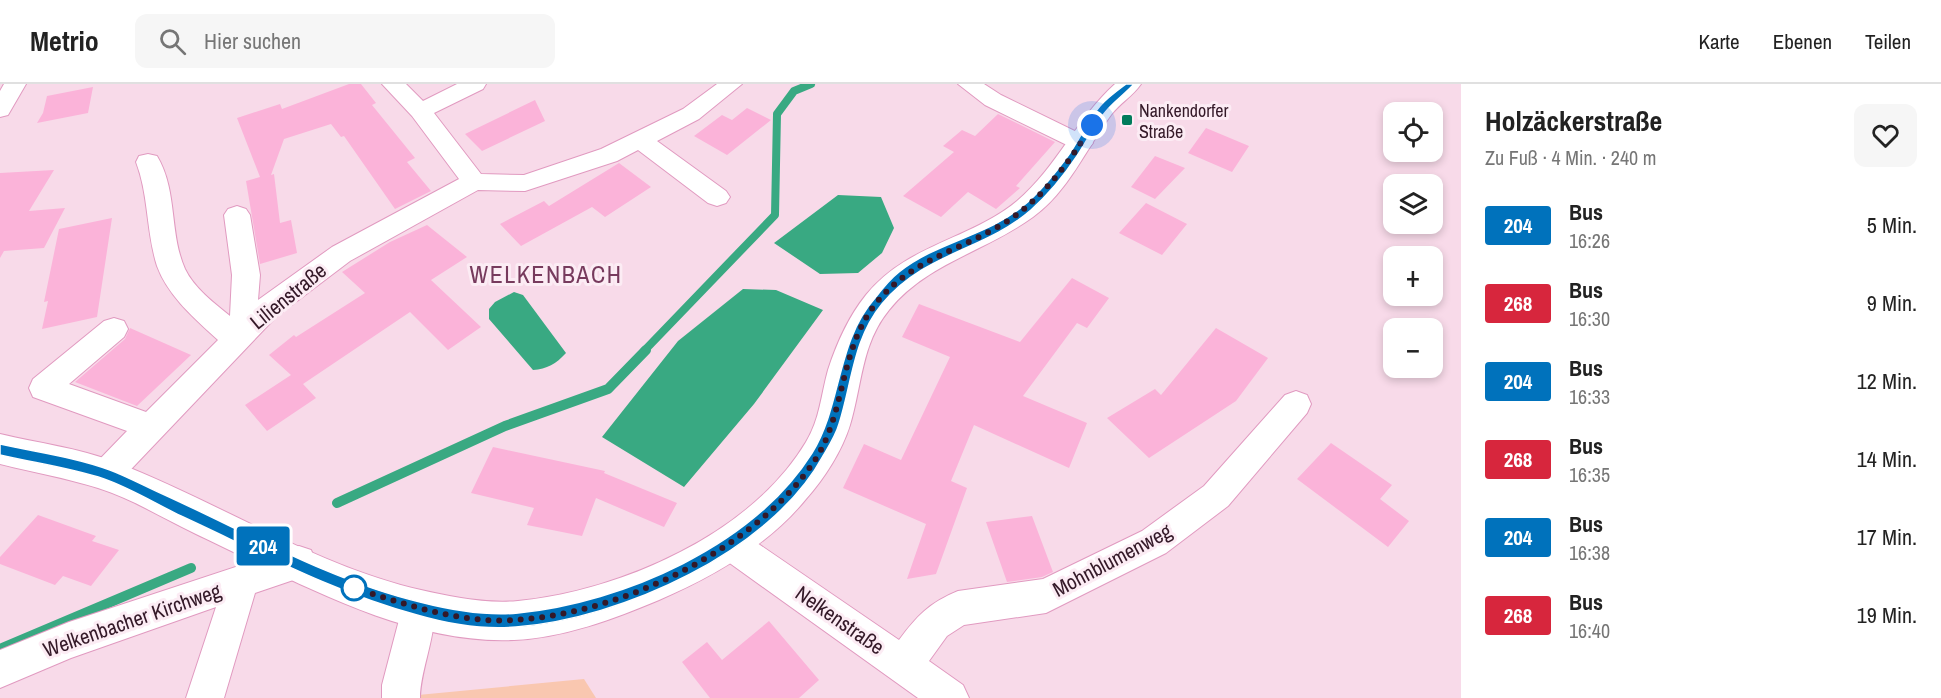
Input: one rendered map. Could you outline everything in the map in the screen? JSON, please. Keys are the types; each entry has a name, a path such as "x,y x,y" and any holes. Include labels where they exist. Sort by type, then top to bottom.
{"main road":[{"path":"0,449 106,474 348,586 418,609 463,618 515,621 578,610 624,596 676,574 729,543 762,518 793,489 817,456 833,426 845,368 860,331 876,304 903,274 935,256 994,229 1027,208 1043,193 1082,142 1104,96 1129,84"}],"street":[{"path":"0,110 15,84"},
{"path":"393,84 420,111 474,182"},
{"path":"420,111 475,84"},
{"name":"Lilienstraße","path":"106,474 266,309 341,254 474,182 525,183 609,155 692,114 731,84"},
{"path":"969,84 993,100 1082,142"},
{"path":"640,140 717,197"},
{"path":"148,162 156,177 171,269 200,308 241,335 246,275 237,215"},
{"path":"114,329 44,388 151,428"},
{"name":"Mohnblumenweg","path":"903,665 934,623 958,608 1046,596 1154,542 1216,495 1296,404"},
{"name":"Nelkenstraße","path":"729,543 950,698"},
{"name":"Welkenbacher Kirchweg","path":"0,669 69,640 299,562"},
{"path":"205,698 220,657 241,582"},
{"path":"401,698 401,685 418,609"}],"shaded area":[{"path":"838,195 881,197 894,228 882,253 858,273 820,274 774,243"},
{"path":"743,289 776,290 823,310 754,404 684,487 602,437 678,341"},
{"path":"514,292 523,295 566,353 551,365 533,370 489,319 489,309 495,302"},
{"path":"584,679 596,698 420,698 418,695"}],"building":[{"path":"349,84 361,84 376,103 372,105 415,158 407,162 431,191 395,209 344,136 341,137 331,124 284,139 271,175 274,174 280,223 291,220 297,253 260,264 246,181 260,177 237,118 280,104 282,109"},
{"path":"93,87 88,113 37,123 43,113 47,96"},
{"path":"535,100 545,121 482,151 465,134"},
{"path":"747,108 771,120 727,155 694,136 722,115 732,120"},
{"path":"998,114 1055,142 1016,186 1020,188 996,209 968,192 941,217 903,196 954,152 943,146 962,130 975,136"},
{"path":"1206,128 1249,146 1232,172 1188,153"},
{"path":"1155,156 1185,168 1155,199 1131,187"},
{"path":"619,163 651,187 605,217 592,207 521,246 500,224 544,201 549,206"},
{"path":"54,170 29,211 65,208 44,248 4,251 0,258 0,173"},
{"path":"1146,203 1187,224 1162,255 1119,233"},
{"path":"112,218 97,317 42,329 48,301 44,302 59,229"},
{"path":"427,225 467,257 431,280 481,327 448,350 410,312 303,384 316,398 267,431 245,405 291,375 269,355 294,335 296,337 365,293 342,272 390,242"},
{"path":"1072,278 1109,298 1087,328 1077,323 1023,396 1087,423 1069,468 974,425 951,481 967,488 936,574 907,579 926,524 843,488 864,444 901,460 950,357 902,337 919,304 1020,342"},
{"path":"130,328 191,355 137,406 75,382 125,339"},
{"path":"1216,328 1268,358 1236,401 1149,458 1107,418 1155,389 1161,395"},
{"path":"1331,443 1392,485 1380,499 1409,521 1388,547 1297,479"},
{"path":"493,447 605,471 604,473 677,503 664,527 596,498 582,536 527,525 534,508 471,493"},
{"path":"38,515 96,536 92,541 119,550 91,586 63,576 55,585 0,564 0,557"},
{"path":"1032,516 1053,572 1042,577 1007,582 986,522"},
{"path":"769,621 819,680 799,698 710,698 682,662 707,642 722,660"}],"waterway":[{"path":"644,351 775,215 777,114 794,91 811,84"},
{"path":"337,503 505,426 608,389 646,350"},
{"path":"0,649 191,568"}],"bus line":[{"name":"204","path":"0,449 106,474 348,586 418,609 463,618 515,621 578,610 624,596 676,574 729,543 762,518 793,489 817,456 833,426 845,368 860,331 876,304 903,274 935,256 994,229 1027,208 1043,193 1071,159 1103,108 1129,84"}],"place":[{"name":"Nankendorfer Straße","path":"1127,120"}],"district":[{"name":"WELKENBACH","path":"546,274"}],"route":[{"path":"354,588 348,586 418,609 463,618 515,621 578,610 624,596 676,574 729,543 762,518 793,489 817,456 833,426 845,368 860,331 876,304 903,274 935,256 994,229 1027,208 1043,193 1071,159 1092,125"}]}
